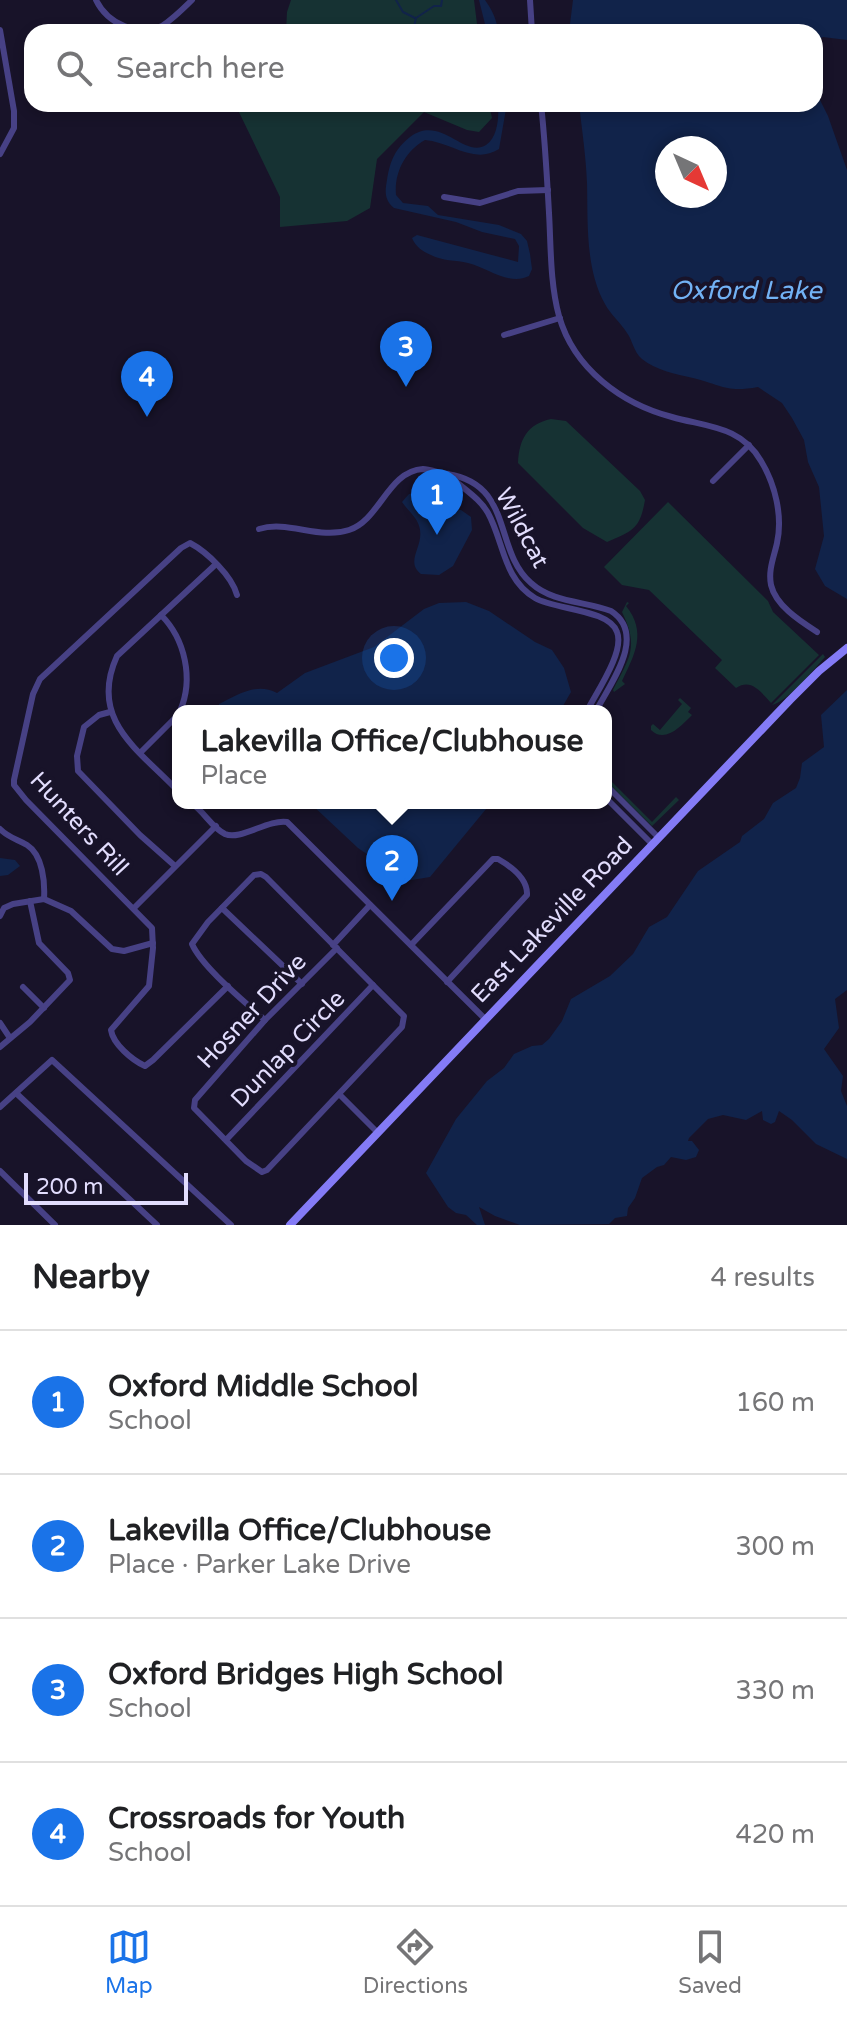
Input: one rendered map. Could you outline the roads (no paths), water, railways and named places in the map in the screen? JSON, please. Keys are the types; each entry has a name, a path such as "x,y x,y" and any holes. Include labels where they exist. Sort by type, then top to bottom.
{"main road":[{"name":"East Lakeville Road","path":"290,1225 815,674 847,648"}],"street":[{"path":"96,0 110,18 121,24"},
{"path":"165,24 192,0"},
{"path":"530,0 532,24"},
{"path":"0,30 14,111 14,128 0,154"},
{"path":"542,112 554,284 560,318 579,356 601,382 627,401 670,417 726,429 749,445 765,467 778,506 778,539 770,573 771,588 790,612 817,632"},
{"path":"444,197 480,203 518,191 548,190"},
{"path":"504,335 560,318"},
{"path":"713,481 749,445"},
{"name":"Wildcat","path":"259,529 270,526 322,534 353,529 368,518 389,490 404,477 421,469 458,475 473,482 496,509 514,558 532,585 552,596 611,611"},
{"name":"Wildcat","path":"448,474 467,489 488,513 506,562 517,583 526,592 549,604 607,620"},
{"name":"Hunters Rill","path":"153,943 152,928 14,785 33,694 44,675 186,544 194,544 230,580 237,595"},
{"path":"172,785 119,730 110,712 110,676 117,656 215,565"},
{"path":"590,705 618,652 617,631 607,620 611,611 619,616 628,639 626,653 599,705"},
{"path":"161,615 179,639 186,664 182,705"},
{"path":"110,712 99,715 84,727 77,756 78,771 175,866"},
{"path":"141,752 172,720"},
{"path":"612,792 655,841"},
{"path":"612,803 655,841"},
{"path":"198,809 225,834 233,835 271,823 287,822 485,1019"},
{"path":"134,908 216,826"},
{"path":"0,829 9,838 26,844 33,851 43,877 44,899"},
{"path":"411,945 493,859 498,859 522,878 527,886 527,895 447,982"},
{"path":"265,1020 195,952 192,944 254,875 261,874 373,985"},
{"path":"0,916 7,906 44,899 68,908 112,949 124,951 153,943 149,986 111,1030 115,1040 145,1066 228,986"},
{"path":"0,1047 70,980 68,973 39,943 30,901"},
{"name":"Hosner Drive","path":"195,1100 370,905"},
{"path":"222,908 302,984"},
{"name":"Dunlap Circle","path":"195,1100 194,1108 254,1169 267,1170 395,1037 405,1021 396,1007 373,985 226,1140"},
{"path":"23,987 44,1008"},
{"path":"0,1023 10,1038"},
{"path":"0,1107 52,1060 231,1225"},
{"path":"16,1093 157,1225"},
{"path":"340,1095 377,1132"},
{"path":"0,1171 55,1225"}],"water":[{"path":"479,0 485,0 496,24 485,24"},
{"path":"573,0 847,0 847,40 823,37 823,24 570,24"},
{"name":"Oxford Lake","path":"823,106 847,170 847,599 825,586 815,569 824,536 819,487 808,462 804,440 792,418 782,403 758,387 724,387 666,371 639,356 627,333 605,304 594,276 588,229 580,112 823,112"},
{"path":"498,112 505,112 499,149 490,153 471,154 425,140 418,145 402,163 396,195 403,203 428,206 438,215 499,225 521,234 527,241 532,269 529,276 521,279 506,278 468,263 435,257 415,244 412,238 417,235 518,262 519,246 515,239 394,208 386,195 392,161 400,146 410,137 421,131 432,131 478,148 490,141"},
{"path":"418,492 430,508 461,510 471,517 472,530 453,566 439,575 421,574 416,569 414,559 420,530 402,502 409,494"},
{"path":"466,602 489,611 552,650 564,668 571,692 563,705 219,705 254,689 277,693 305,673 374,647 424,609 439,603"},
{"path":"847,690 847,990 835,999 839,1028 824,1049 843,1076 841,1091 847,1106 847,1159 816,1144 779,1111 771,1124 763,1120 762,1111 746,1120 723,1115 708,1119 689,1138 688,1141 692,1141 699,1150 696,1157 686,1160 671,1157 642,1178 627,1216 615,1218 609,1224 520,1225 479,1207 485,1225 477,1225 466,1215 448,1207 426,1173 456,1119 514,1054 542,1045 549,1039 562,1021 571,999 610,976 633,954 649,927 667,917 698,871 740,842 742,836 764,819 773,803 796,788 802,763 824,747 821,715"},
{"path":"316,809 486,809 430,877 412,880 399,876 358,848"},
{"path":"0,858 15,860 20,866 8,875 0,876"}],"waterway":[{"path":"396,0 403,12 415,18"},
{"path":"415,24 416,18 434,6 441,6 442,0"}],"place":[{"name":"Oxford Bridges High School","path":"406,387"},
{"name":"Crossroads for Youth","path":"147,417"},
{"name":"Oxford Middle School","path":"437,535"},
{"name":"Lakevilla Office/Clubhouse","path":"392,901"}]}
